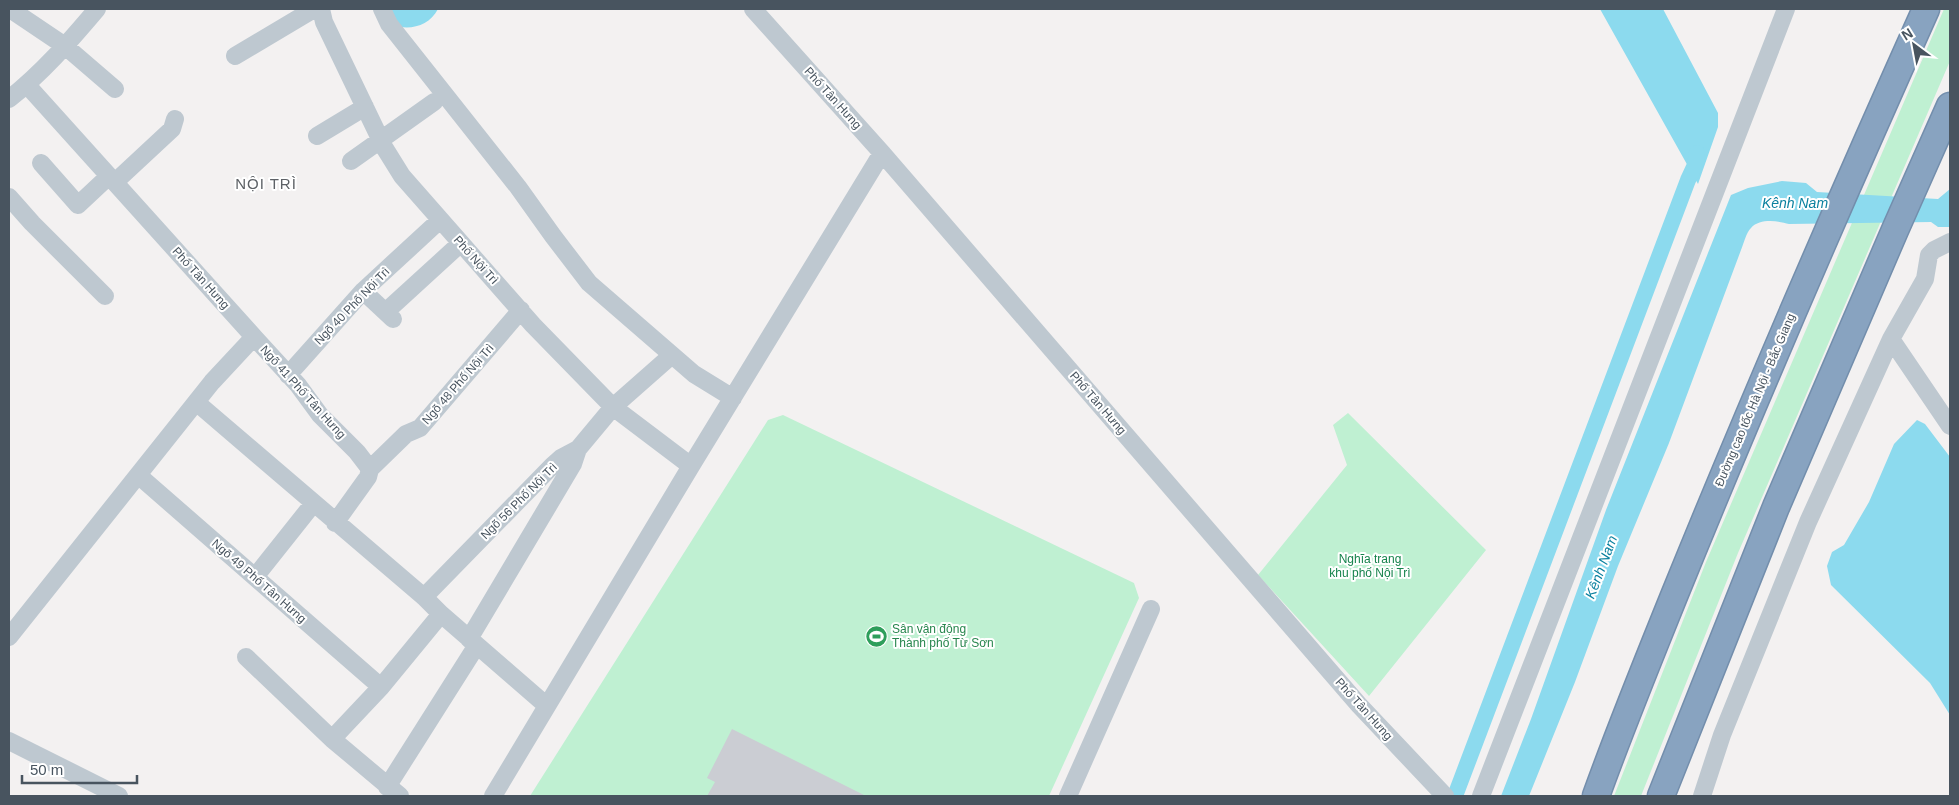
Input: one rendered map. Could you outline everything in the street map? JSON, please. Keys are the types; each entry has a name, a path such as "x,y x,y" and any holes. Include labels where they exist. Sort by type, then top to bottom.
{"highway":[{"name":"Đường cao tốc Hà Nội - Bắc Giang","path":"1596,796 1615,743 1724,473 1839,204 1926,9"},
{"path":"1661,796 1776,507 1950,106"}],"street":[{"path":"10,9 65,46 115,89"},
{"path":"9,99 27,85 65,46 97,9"},
{"path":"235,56 314,9"},
{"name":"Phố Nội Trì","path":"321,9 324,22 381,140 402,176 521,310 613,407 691,466"},
{"path":"382,9 389,24 518,186 589,283 694,374 732,398"},
{"name":"Phố Tân Hưng","path":"753,9 882,153 1359,705 1443,795"},
{"path":"1481,796 1786,9"},
{"name":"Phố Tân Hưng","path":"27,85 254,337"},
{"path":"351,161 434,102"},
{"path":"317,136 365,107"},
{"path":"41,163 78,205 172,129 175,119"},
{"path":"494,796 732,398 882,153"},
{"path":"9,197 32,224 105,296"},
{"name":"Ngõ 40 Phố Nội Trì","path":"288,374 363,291 440,220"},
{"path":"1702,796 1722,735 1808,522 1891,339 1925,279 1929,255 1934,250 1950,242"},
{"path":"363,291 392,312 461,243"},
{"name":"Ngõ 48 Phố Nội Trì","path":"335,523 368,477 370,470 406,434 420,428 521,310"},
{"path":"9,636 212,382 254,337"},
{"name":"Ngõ 41 Phố Tân Hưng","path":"254,337 288,374 320,415 357,452 370,470"},
{"path":"1891,339 1950,426"},
{"name":"Ngõ 56 Phố Nội Trì","path":"424,597 552,466 561,458 578,449 613,407 672,355"},
{"path":"196,402 335,523 424,597 547,706"},
{"path":"246,658 332,739 393,791 473,642 573,464 578,449"},
{"name":"Ngõ 49 Phố Tân Hưng","path":"138,475 381,687"},
{"path":"254,577 314,504"},
{"path":"1068,796 1152,608"},
{"path":"332,739 381,687 442,614"},
{"path":"9,741 119,796"}],"green space":[{"path":"1944,9 1950,9 1950,61 1738,553 1641,796 1614,796 1706,562"},
{"name":"Nghĩa trang khu phố Nội Trì","path":"1348,413 1486,550 1369,696 1258,575 1347,465 1333,425"},
{"name":"Sân vận động Thành phố Từ Sơn","path":"783,415 1134,583 1139,598 1049,796 530,796 768,420"}],"water":[{"path":"390,9 438,9 427,22 412,27 400,27"},
{"path":"1600,9 1663,9 1718,113 1718,127 1698,184"},
{"name":"Kênh Nam","path":"1782,181 1806,183 1817,192 1938,199 1950,189 1950,227 1938,227 1931,222 1789,224 1769,221 1759,223 1749,230 1669,443 1618,566 1575,682 1529,796 1501,796 1531,719 1606,510 1731,195 1748,188"},
{"path":"1917,420 1925,424 1950,457 1950,715 1930,683 1831,585 1827,566 1832,552 1844,545 1869,502 1894,444"}],"building":[{"path":"732,729 866,796 707,796 715,782 707,778"}],"waterway":[{"path":"1455,796 1695,165 1697,153"}],"place":[{"name":"Sân vận động Thành phố Từ Sơn","path":"876,636"}],"district":[{"name":"NỘI TRÌ","path":"266,184"}]}
